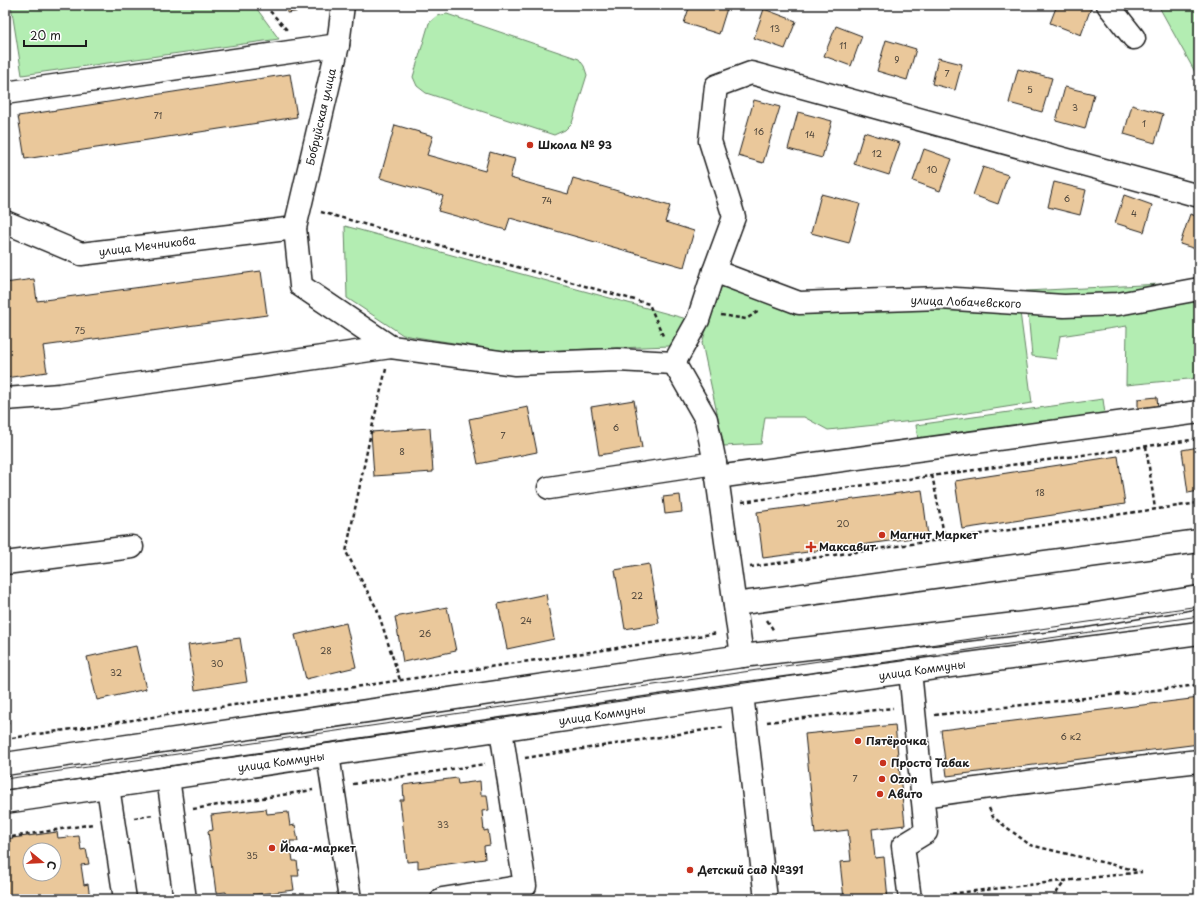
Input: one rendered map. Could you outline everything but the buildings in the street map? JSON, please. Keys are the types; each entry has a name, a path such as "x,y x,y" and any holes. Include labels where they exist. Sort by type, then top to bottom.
{"street":[{"name":"Бобруйская улица","path":"342,5 338,45 295,228 301,286 391,347"},
{"path":"1108,5 1134,38"},
{"path":"6,87 338,45"},
{"path":"674,363 698,320 734,217 710,141 716,86 751,73 1199,196"},
{"name":"улица Мечникова","path":"5,222 81,254 295,228"},
{"name":"улица Лобачевского","path":"714,271 799,303 940,298 1064,306 1118,304 1199,290"},
{"path":"5,399 60,395 391,347 515,364 617,360 674,363"},
{"path":"674,363 706,418 716,470 742,656"},
{"path":"549,488 716,470 1199,412"},
{"path":"735,604 1199,542"},
{"path":"5,563 132,547"},
{"path":"5,764 742,656 1084,616 1199,597"},
{"name":"улица Коммуны","path":"5,802 742,694 1199,633"},
{"path":"910,672 926,832 903,846 910,899"},
{"path":"742,694 766,899"},
{"path":"442,899 525,886 501,730"},
{"path":"328,755 350,899"},
{"path":"922,796 1104,771 1199,761"},
{"path":"168,778 185,899"},
{"path":"108,787 125,899"}],"path":[{"path":"268,5 268,9 306,50"},
{"path":"316,211 649,304 674,363"},
{"path":"701,311 746,319 782,296"},
{"path":"391,347 371,432 346,552 377,609 400,680"},
{"path":"737,503 1199,439"},
{"path":"1146,446 1155,509"},
{"path":"932,475 944,539"},
{"path":"748,560 750,567 1199,503"},
{"path":"5,739 738,630"},
{"path":"520,759 746,724 914,712 1199,685"},
{"path":"5,838 489,764"},
{"path":"910,899 1142,872 1030,845 993,817 983,788"},
{"path":"1052,899 1065,881"}],"green space":[{"path":"11,5 254,5 279,39 22,75"},
{"path":"1158,5 1199,5 1199,75 1195,72"},
{"path":"447,14 579,59 584,66 587,75 572,123 565,130 554,135 426,93 417,86 413,77 429,23 437,16"},
{"path":"345,226 687,319 670,346 511,352 403,335 347,298"},
{"path":"722,280 795,309 934,306 1020,312 1032,403 923,420 828,430 804,417 765,417 761,444 724,446 702,343"},
{"path":"1199,282 1199,378 1126,385 1127,326 1060,336 1056,359 1032,356 1026,291"},
{"path":"1103,399 1105,414 918,440 916,425"}],"tram line":[{"path":"5,779 1199,606"},
{"path":"5,790 1199,616"}],"place":[{"name":"Школа № 93","path":"530,145"},
{"name":"Магнит Маркет","path":"882,535"},
{"name":"Максавит","path":"811,547"},
{"name":"Пятёрочка","path":"858,741"},
{"name":"Просто Табак","path":"883,763"},
{"name":"Ozon","path":"882,779"},
{"name":"Авито","path":"880,794"},
{"name":"Йола-маркет","path":"272,848"},
{"name":"Детский сад №391","path":"690,870"}]}
